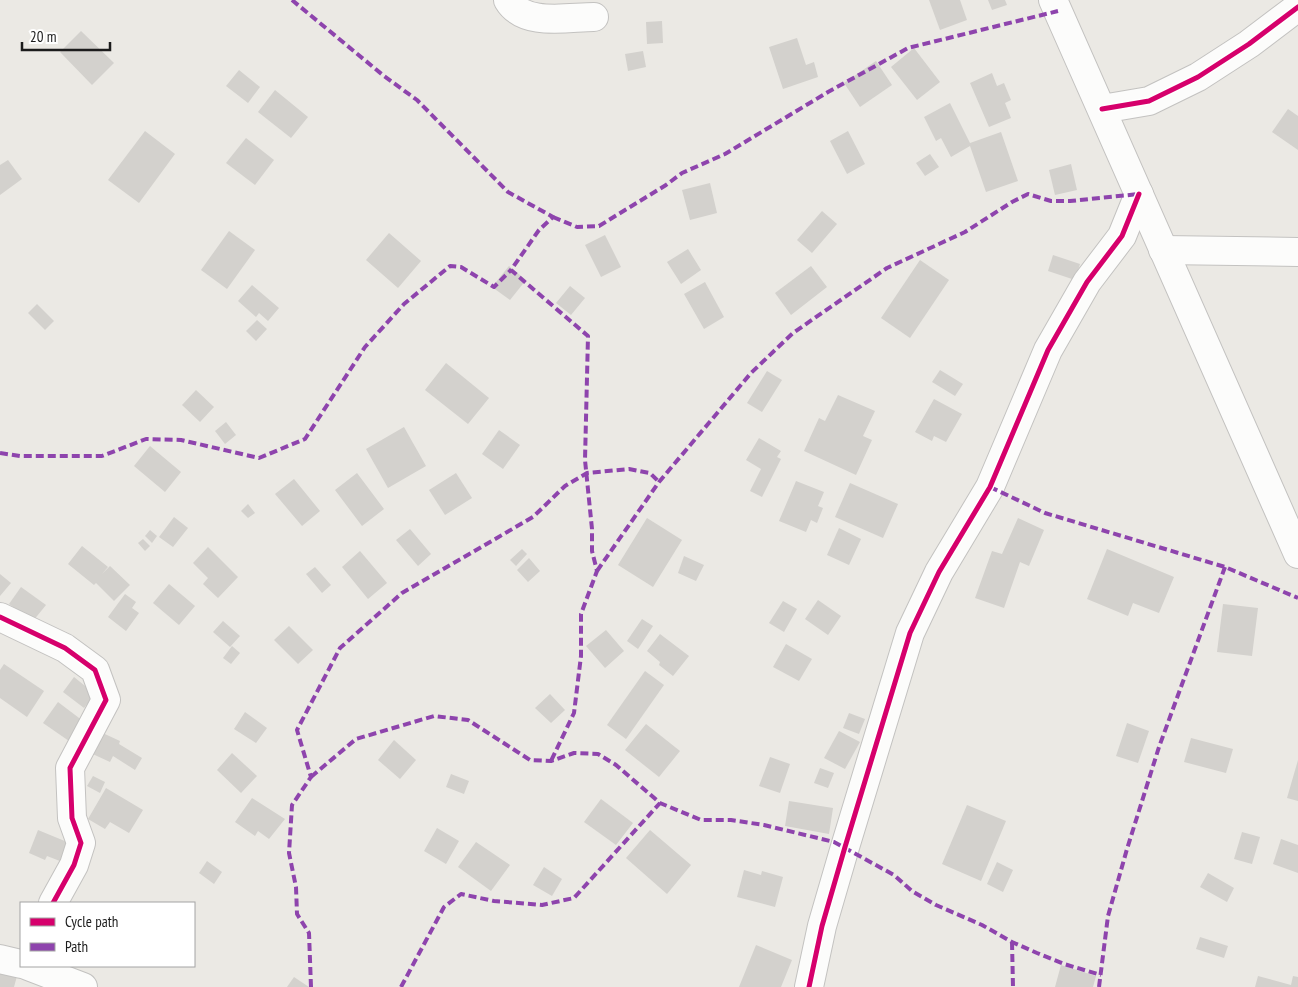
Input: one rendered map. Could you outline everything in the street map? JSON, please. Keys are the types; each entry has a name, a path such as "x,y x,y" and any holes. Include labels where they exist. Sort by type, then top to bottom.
{"street":[{"path":"508,0 511,5 528,16 543,18 594,17"},
{"path":"1053,0 1298,554"},
{"path":"1102,109 1149,101 1198,77 1249,44 1298,7"},
{"path":"809,987 835,882 882,733 892,688 910,633 939,572 990,487 1048,350 1087,282 1122,236 1139,194"},
{"path":"1164,250 1298,252"},
{"path":"0,617 65,648 95,670 106,700 70,768 72,818 81,843 74,865 54,902"},
{"path":"0,959 20,964"},
{"path":"31,967 83,987"}],"building":[{"path":"929,0 960,0 967,20 940,30"},
{"path":"988,0 1005,0 1007,5 992,10"},
{"path":"662,21 663,43 647,44 646,22"},
{"path":"81,31 114,63 92,85 60,52"},
{"path":"797,38 806,65 814,62 818,77 783,89 769,47"},
{"path":"914,48 940,82 917,100 891,67"},
{"path":"643,51 646,67 628,71 625,54"},
{"path":"876,61 892,85 860,107 844,83"},
{"path":"239,70 260,87 248,103 226,86"},
{"path":"992,73 997,86 1004,83 1011,100 1005,103 1011,118 989,127 970,83"},
{"path":"275,90 308,117 291,138 258,112"},
{"path":"950,103 970,143 1001,132 1018,181 986,192 970,146 951,157 941,138 936,141 924,117"},
{"path":"1288,109 1298,116 1298,150 1272,132"},
{"path":"145,131 175,154 139,203 108,180"},
{"path":"848,131 865,164 847,174 830,141"},
{"path":"246,138 274,160 255,185 226,163"},
{"path":"930,154 939,167 925,176 916,163"},
{"path":"8,160 22,179 0,195 0,165"},
{"path":"1071,164 1077,190 1055,195 1049,170"},
{"path":"710,183 717,213 690,220 682,190"},
{"path":"822,211 837,224 812,253 797,240"},
{"path":"229,231 255,250 227,289 201,270"},
{"path":"389,233 421,261 398,288 366,260"},
{"path":"605,235 621,267 601,277 585,245"},
{"path":"688,249 701,270 681,284 667,262"},
{"path":"1053,255 1080,264 1075,280 1048,271"},
{"path":"920,260 949,280 910,338 881,318"},
{"path":"509,266 526,280 510,300 492,287"},
{"path":"811,266 827,287 791,315 775,293"},
{"path":"705,282 724,317 704,329 684,294"},
{"path":"252,285 279,308 268,321 259,313 256,317 238,301"},
{"path":"570,286 585,298 571,315 556,303"},
{"path":"37,304 54,321 45,330 28,313"},
{"path":"257,320 267,329 256,341 246,331"},
{"path":"446,363 489,398 468,424 425,390"},
{"path":"940,370 963,384 955,396 932,382"},
{"path":"767,371 782,380 762,412 747,403"},
{"path":"196,390 214,407 200,422 182,405"},
{"path":"838,395 875,411 863,436 872,440 856,475 804,451 819,418 825,421"},
{"path":"934,399 962,414 946,442 934,436 932,441 915,432"},
{"path":"226,422 236,435 225,444 215,431"},
{"path":"404,427 426,466 388,488 366,449"},
{"path":"499,430 520,445 503,469 482,454"},
{"path":"759,438 781,451 777,457 781,459 762,497 750,491 761,469 746,460"},
{"path":"150,446 181,472 165,492 134,466"},
{"path":"357,473 384,509 362,526 335,490"},
{"path":"456,473 472,498 445,515 429,490"},
{"path":"294,479 320,511 302,526 275,494"},
{"path":"796,481 824,492 818,506 823,508 817,523 811,520 806,532 779,521"},
{"path":"850,483 898,504 883,538 835,517"},
{"path":"248,504 255,513 248,518 241,511"},
{"path":"174,517 188,528 173,547 159,537"},
{"path":"647,518 682,540 653,587 618,565"},
{"path":"1018,518 1044,530 1029,566 1020,562 1004,608 975,598 992,551 1002,554"},
{"path":"839,528 861,539 849,565 827,555"},
{"path":"410,529 431,554 418,566 396,540"},
{"path":"150,530 157,536 152,543 145,536"},
{"path":"143,539 150,546 145,551 138,543"},
{"path":"82,546 108,567 102,574 110,566 130,585 114,601 96,583 94,585 68,564"},
{"path":"208,547 238,577 218,598 203,584 208,578 193,563"},
{"path":"522,549 527,554 516,566 510,560"},
{"path":"1107,549 1174,577 1159,613 1133,603 1128,616 1087,599"},
{"path":"360,551 387,583 368,599 342,567"},
{"path":"684,556 704,565 696,581 678,573"},
{"path":"529,558 540,571 528,582 517,570"},
{"path":"315,567 331,585 322,593 306,574"},
{"path":"0,574 11,583 0,596"},
{"path":"169,584 195,606 179,625 153,603"},
{"path":"21,587 46,605 33,621 9,604"},
{"path":"125,594 136,602 132,608 139,613 126,631 108,617"},
{"path":"818,600 841,616 828,635 805,619"},
{"path":"783,601 797,609 784,632 769,623"},
{"path":"1223,604 1258,608 1252,656 1217,652"},
{"path":"642,619 653,626 638,649 627,641"},
{"path":"223,621 240,636 230,647 213,632"},
{"path":"289,626 313,650 298,664 274,640"},
{"path":"606,630 624,651 605,668 586,646"},
{"path":"660,634 689,656 673,676 659,665 660,662 647,651"},
{"path":"786,644 812,659 799,681 773,667"},
{"path":"232,646 240,653 231,664 223,658"},
{"path":"4,664 44,691 27,717 0,698 0,670"},
{"path":"645,671 664,685 626,739 607,725"},
{"path":"74,677 95,694 84,708 63,692"},
{"path":"550,694 565,710 551,723 535,708"},
{"path":"58,702 83,721 69,741 43,723"},
{"path":"245,712 267,728 256,743 234,729"},
{"path":"849,713 865,719 859,734 843,728"},
{"path":"1127,723 1149,731 1138,763 1116,756"},
{"path":"646,724 680,751 659,777 625,750"},
{"path":"94,729 120,741 119,744 142,758 135,770 113,756 110,762 84,750"},
{"path":"839,731 860,742 845,769 824,758"},
{"path":"1191,738 1233,749 1226,773 1184,762"},
{"path":"394,740 416,760 400,779 378,760"},
{"path":"232,753 257,776 241,793 217,770"},
{"path":"770,757 790,764 780,793 759,786"},
{"path":"1298,760 1298,801 1287,798"},
{"path":"820,768 834,773 828,788 814,783"},
{"path":"451,774 469,781 464,794 446,787"},
{"path":"93,776 105,782 100,793 87,786"},
{"path":"106,788 143,810 129,833 110,822 105,829 88,819"},
{"path":"252,798 285,819 269,839 258,831 255,836 235,822"},
{"path":"601,799 633,823 616,845 584,822"},
{"path":"789,801 833,808 829,834 785,826"},
{"path":"967,805 1006,821 981,881 942,864"},
{"path":"437,828 459,841 446,864 424,851"},
{"path":"38,830 72,844 65,863 47,856 45,860 29,853"},
{"path":"650,830 691,865 667,894 626,858"},
{"path":"1242,832 1260,837 1252,864 1234,859"},
{"path":"1281,839 1298,845 1298,873 1273,864"},
{"path":"476,842 510,865 491,891 458,867"},
{"path":"207,861 222,872 214,884 199,873"},
{"path":"997,862 1013,870 1003,892 987,884"},
{"path":"544,867 562,879 552,896 533,885"},
{"path":"744,870 761,875 762,871 783,877 775,907 737,897"},
{"path":"1208,873 1234,888 1227,902 1200,887"},
{"path":"1200,937 1228,946 1224,958 1196,949"},
{"path":"756,945 792,960 781,987 739,987"},
{"path":"1061,965 1096,976 1093,987 1055,987"},
{"path":"0,970 17,976 14,987 0,987"},
{"path":"1258,976 1291,985 1293,976 1298,977 1298,987 1255,987"},
{"path":"294,977 309,987 287,987"}],"marked path":[{"path":"292,0 384,76 417,100 508,192 553,217 539,230 511,270 588,336 585,460 592,529 592,551 597,571 581,614 581,656 574,713 551,761"},
{"path":"553,217 577,227 599,226 666,185 682,173 725,154 828,92 908,48 1058,11"},
{"path":"597,571 659,482 751,373 793,333 887,268 965,232 1028,194 1051,201 1070,201 1139,194"},
{"path":"0,453 20,456 102,456 146,439 181,440 259,458 305,439 365,347 404,304 450,266 461,267 494,287 511,270"},
{"path":"311,987 309,933 297,914 296,887 289,853 292,805 311,777 297,730 340,648 402,593 533,517 565,486 587,473 629,469 650,473 659,482"},
{"path":"990,487 1045,513 1225,567 1298,598"},
{"path":"1099,987 1108,916 1127,849 1159,747 1225,567"},
{"path":"311,777 356,739 434,716 468,720 530,760 551,761 574,753 598,754 616,765 660,803 701,820 731,820 764,825 834,842 894,875 912,891 936,905 982,925 1012,942 1037,953 1064,964 1101,975"},
{"path":"401,987 444,907 461,894 494,901 542,905 574,898 660,803"},
{"path":"1012,942 1013,987"}],"cycle path":[{"path":"1102,109 1149,101 1198,77 1249,44 1298,7"},
{"path":"809,987 822,926 910,633 939,572 990,487 1048,350 1087,282 1122,236 1139,194"},
{"path":"0,617 65,648 95,670 106,700 70,768 72,818 81,843 74,865 54,902"}]}
